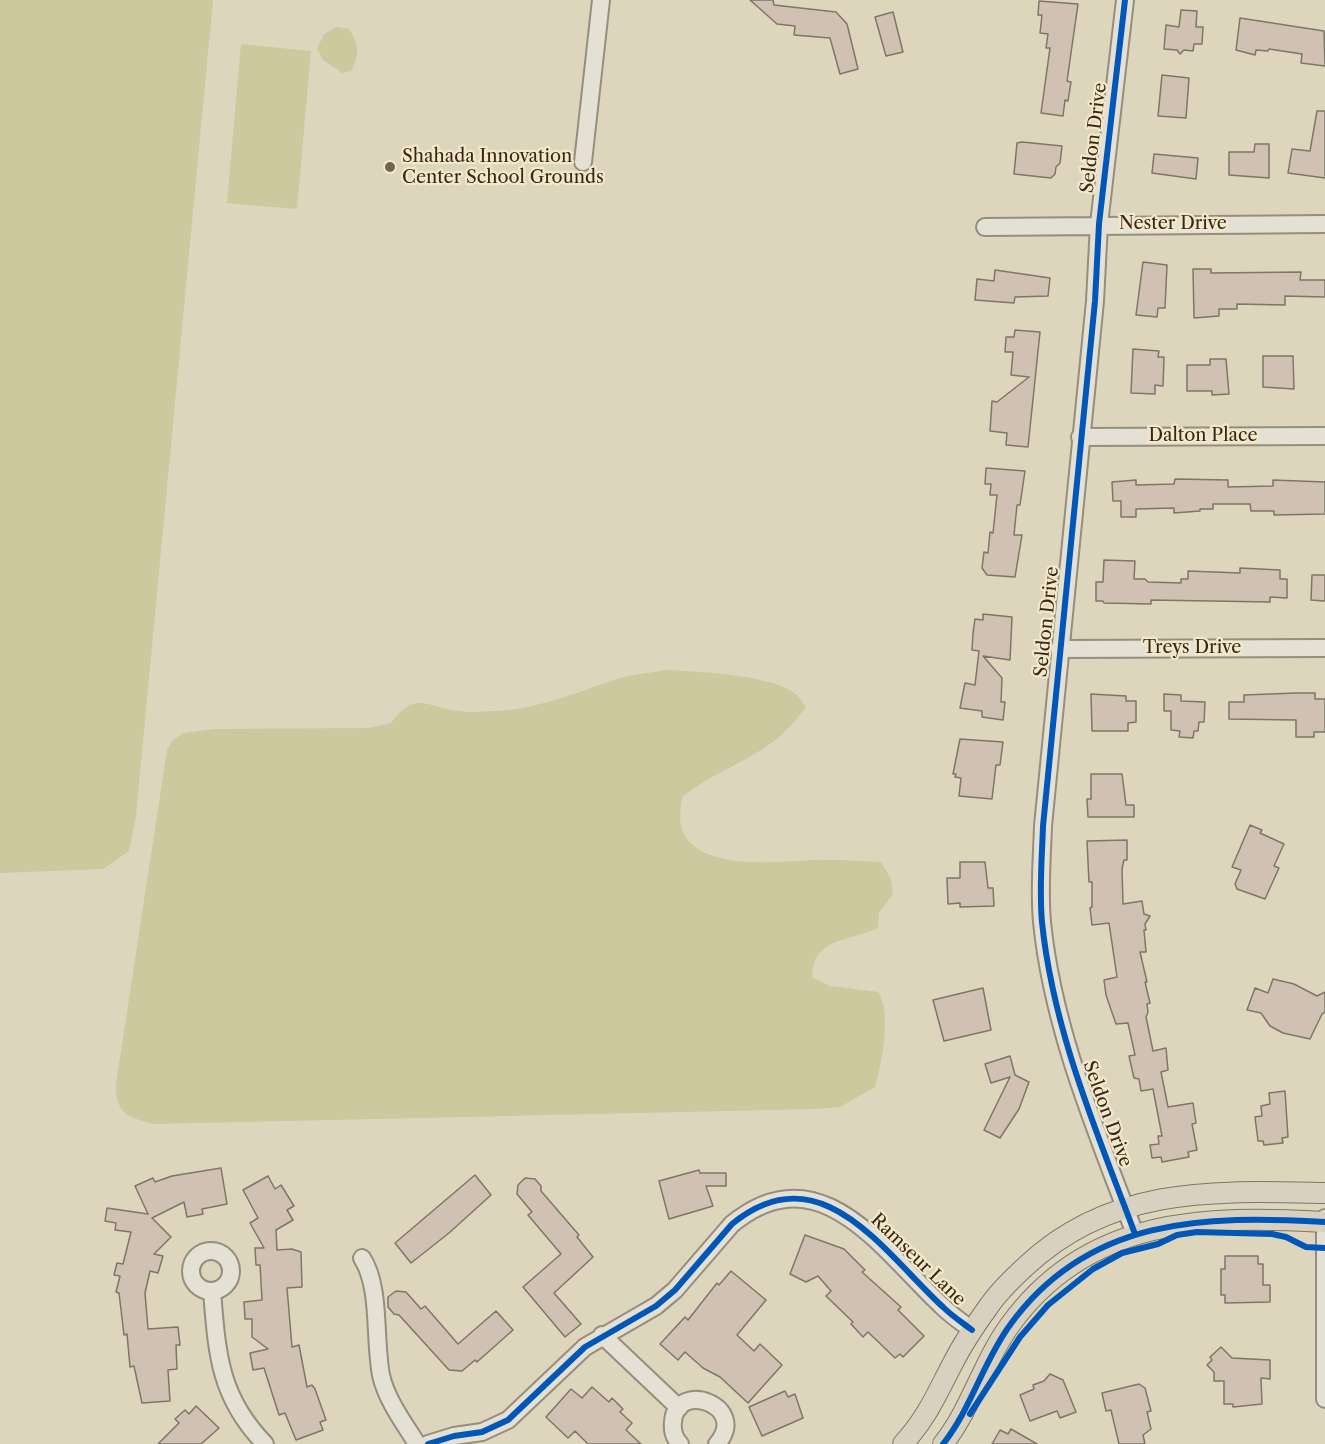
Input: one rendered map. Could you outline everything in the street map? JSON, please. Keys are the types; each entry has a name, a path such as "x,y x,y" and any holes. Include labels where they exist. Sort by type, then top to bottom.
{"main road":[{"path":"903,1444 933,1406 952,1364 972,1330 1008,1283 1039,1253 1064,1236 1125,1207 1166,1197 1206,1192 1325,1192"},
{"path":"943,1444 954,1430 978,1378 1001,1339 1039,1293 1087,1256 1135,1234 1166,1226 1197,1222 1325,1220"}],"street":[{"path":"583,162 601,0"},
{"name":"Seldon Drive","path":"1125,0 1100,224 1095,301 1043,826 1042,921 1050,971 1069,1055 1135,1234"},
{"name":"Nester Drive","path":"985,227 1100,224 1325,224"},
{"name":"Dalton Place","path":"1080,437 1325,436"},
{"name":"Treys Drive","path":"1059,649 1325,648"},
{"name":"Ramseur Lane","path":"428,1444 454,1436 482,1432 502,1424 585,1347 602,1335 656,1306 675,1290 742,1215 758,1207 786,1199 805,1198 821,1202 858,1223 944,1308 972,1330"},
{"path":"1325,1220 1325,1399"},
{"path":"362,1257 372,1278 382,1378 392,1403 417,1444"},
{"path":"212,1291 218,1358 228,1392 239,1412 265,1444"},
{"path":"602,1335 679,1408"},
{"path":"680,1444 672,1430 673,1418 679,1408 697,1399 712,1402 718,1408 725,1424 724,1434 717,1444"}],"shaded area":[{"path":"0,0 213,0 136,816 129,851 103,869 0,873"},
{"path":"337,27 349,29 357,49 351,71 342,73 323,60 317,49 324,34"},
{"path":"241,44 311,51 297,209 227,203"},
{"path":"665,670 732,675 768,682 794,693 806,707 790,727 775,740 748,758 703,782 682,797 680,820 686,837 698,849 734,861 881,862 891,879 893,894 879,913 878,928 826,948 814,964 812,977 830,986 878,992 882,1001 885,1025 883,1052 875,1087 840,1107 813,1109 155,1124 125,1113 118,1102 116,1084 167,750 173,740 183,733 215,729 369,728 391,723 408,706 415,703 464,712 529,707 624,677"}],"building":[{"path":"750,0 773,0 774,5 836,12 847,24 858,69 840,74 830,38 794,35 795,26 777,24"},
{"path":"1039,1 1078,4 1067,81 1071,82 1063,116 1041,113 1050,48 1046,48 1048,34 1040,33 1042,15 1038,15"},
{"path":"1181,10 1197,11 1196,27 1203,27 1202,44 1194,44 1193,51 1184,50 1180,54 1177,50 1164,49 1166,25 1179,27"},
{"path":"893,12 903,52 886,56 875,17"},
{"path":"1240,18 1324,31 1325,66 1301,63 1302,54 1269,49 1268,51 1256,50 1255,55 1236,50"},
{"path":"1162,75 1189,78 1186,118 1158,116"},
{"path":"1317,111 1325,111 1325,178 1288,173 1292,149 1310,151"},
{"path":"1017,143 1062,146 1060,163 1051,178 1014,174"},
{"path":"1255,144 1269,144 1269,178 1229,175 1229,152 1254,152"},
{"path":"1154,154 1198,158 1196,179 1152,173"},
{"path":"1143,262 1167,265 1165,308 1158,308 1157,317 1136,315"},
{"path":"1193,269 1211,269 1211,273 1301,272 1300,280 1325,280 1325,297 1285,296 1285,305 1237,304 1237,309 1219,309 1219,316 1194,318"},
{"path":"995,270 1050,278 1048,296 1015,297 1014,303 975,300 977,279 994,281"},
{"path":"1015,330 1040,332 1028,447 1006,445 1007,433 990,431 992,401 997,402 1029,377 1011,375 1013,352 1005,352 1006,337 1014,337"},
{"path":"1133,349 1159,351 1158,357 1164,357 1163,386 1155,385 1155,394 1131,393"},
{"path":"1263,356 1293,356 1294,389 1263,387"},
{"path":"1210,359 1226,359 1229,394 1212,395 1212,391 1187,391 1187,365 1210,365"},
{"path":"986,468 1025,471 1020,505 1017,505 1014,535 1022,535 1015,577 987,575 982,568 984,552 988,553 990,532 993,533 997,495 990,495 991,484 985,484"},
{"path":"1175,479 1228,480 1228,487 1273,486 1273,480 1325,482 1325,514 1274,515 1274,511 1251,511 1250,504 1213,504 1213,509 1174,513 1174,508 1136,509 1136,517 1121,517 1121,501 1113,501 1112,482 1136,480 1136,485 1174,484"},
{"path":"1104,560 1135,561 1134,579 1145,579 1148,582 1181,583 1181,579 1188,579 1188,571 1240,573 1240,568 1280,570 1280,579 1287,579 1287,598 1270,597 1270,602 1151,600 1151,604 1104,603 1096,601 1096,582 1103,582"},
{"path":"1312,575 1325,575 1325,601 1311,600"},
{"path":"983,614 1012,617 1010,660 983,656 1002,678 1001,702 1005,702 1003,720 982,717 982,711 960,708 965,683 975,685 979,651 972,650 973,633 975,619 983,620"},
{"path":"1315,693 1315,699 1325,699 1325,732 1314,732 1314,737 1296,737 1296,720 1229,719 1229,702 1244,702 1244,695"},
{"path":"1091,694 1126,696 1126,701 1136,701 1136,722 1128,723 1128,731 1092,731"},
{"path":"1164,694 1181,695 1181,701 1205,702 1204,722 1199,722 1198,731 1194,731 1193,738 1179,737 1180,731 1171,730 1171,711 1164,711"},
{"path":"960,739 1003,742 1000,765 996,765 992,799 959,796 961,778 953,774"},
{"path":"1091,774 1122,774 1126,805 1134,805 1134,817 1088,817 1087,799 1091,799"},
{"path":"1250,825 1262,830 1260,833 1284,844 1274,866 1279,868 1265,899 1237,889 1235,884 1241,870 1232,867"},
{"path":"1127,840 1127,860 1124,860 1122,869 1123,904 1142,901 1144,914 1150,916 1145,924 1146,930 1144,930 1146,952 1140,952 1150,1003 1147,1004 1146,1017 1153,1051 1166,1048 1168,1070 1161,1072 1168,1107 1193,1103 1196,1123 1192,1124 1197,1150 1188,1152 1189,1157 1162,1162 1161,1157 1152,1158 1150,1145 1159,1144 1158,1136 1162,1136 1153,1089 1141,1091 1139,1079 1134,1078 1129,1056 1135,1055 1128,1023 1116,1024 1106,995 1104,980 1117,977 1109,923 1092,925 1090,908 1092,907 1092,882 1089,882 1087,841"},
{"path":"960,862 985,862 988,888 993,888 994,906 960,907 960,903 948,904 947,878 960,878"},
{"path":"1273,979 1294,984 1317,996 1325,992 1325,1012 1310,1039 1283,1033 1270,1026 1261,1013 1247,1010 1255,988 1268,993"},
{"path":"983,988 991,1030 944,1041 933,1000"},
{"path":"1010,1056 1015,1075 1029,1082 1019,1109 1000,1138 984,1130 1010,1077 991,1083 985,1064"},
{"path":"1285,1091 1288,1137 1282,1138 1283,1143 1264,1145 1263,1141 1258,1141 1255,1117 1262,1116 1261,1106 1270,1104 1269,1093"},
{"path":"221,1168 227,1204 202,1209 203,1214 187,1217 184,1202 152,1218 171,1237 154,1254 163,1256 158,1273 150,1271 145,1293 148,1329 178,1327 180,1345 176,1345 177,1369 168,1370 170,1401 142,1403 134,1366 130,1367 127,1334 124,1335 119,1293 116,1292 120,1276 114,1275 117,1263 123,1264 131,1232 115,1230 116,1223 105,1221 107,1208 148,1214 135,1186 153,1178 155,1182 172,1176"},
{"path":"699,1170 700,1173 726,1173 726,1186 706,1186 713,1206 669,1219 659,1181"},
{"path":"475,1175 491,1195 411,1263 395,1243"},
{"path":"268,1176 275,1189 281,1185 294,1206 287,1210 293,1220 276,1230 277,1250 292,1249 301,1252 302,1287 287,1288 292,1347 299,1345 307,1387 312,1385 315,1389 326,1420 320,1422 323,1430 296,1440 285,1413 279,1415 264,1368 253,1370 250,1353 268,1349 252,1337 252,1319 245,1319 244,1302 262,1300 260,1265 256,1265 255,1248 264,1248 250,1223 258,1218 243,1190"},
{"path":"525,1178 535,1179 541,1186 541,1191 579,1235 577,1237 593,1257 554,1293 581,1324 565,1337 523,1287 561,1254 528,1215 532,1212 517,1194 518,1185"},
{"path":"805,1235 844,1249 865,1270 862,1272 901,1307 898,1310 924,1336 903,1357 900,1354 895,1358 868,1332 863,1337 851,1324 853,1322 826,1296 831,1291 818,1276 806,1282 790,1274"},
{"path":"1225,1256 1258,1256 1258,1264 1263,1264 1263,1285 1270,1285 1270,1302 1225,1303 1225,1295 1221,1295 1221,1269 1225,1269"},
{"path":"731,1271 766,1300 737,1335 754,1351 760,1344 782,1365 748,1403 720,1377 703,1368 685,1352 678,1360 660,1344 685,1317 688,1320 717,1283 719,1285"},
{"path":"396,1291 406,1292 421,1309 425,1306 458,1344 496,1311 513,1330 477,1362 475,1360 462,1371 449,1370 399,1315 394,1314 388,1307 388,1297"},
{"path":"1221,1347 1232,1358 1270,1360 1270,1379 1261,1378 1262,1404 1233,1407 1233,1404 1224,1404 1224,1381 1214,1381 1214,1372 1207,1365 1212,1360 1210,1357"},
{"path":"1050,1374 1063,1380 1076,1412 1060,1418 1057,1411 1030,1421 1020,1395 1034,1389 1033,1385 1044,1381"},
{"path":"1139,1384 1145,1388 1151,1411 1147,1412 1151,1429 1143,1435 1145,1444 1119,1444 1111,1410 1106,1411 1102,1393"},
{"path":"592,1387 609,1402 612,1398 623,1409 620,1412 632,1423 626,1430 641,1444 588,1444 575,1431 568,1438 546,1417 571,1389 582,1398"},
{"path":"785,1391 788,1397 795,1394 803,1418 762,1436 749,1407"},
{"path":"196,1406 219,1428 201,1444 158,1444 179,1423 175,1419 185,1410 189,1414"},
{"path":"1011,1429 1037,1444 992,1444 1000,1430 1008,1434"}],"cycle path":[{"path":"1125,0 1099,224 1095,301 1043,826 1041,898 1048,963 1066,1042 1078,1081 1135,1234"},
{"path":"428,1444 454,1436 482,1432 508,1420 585,1347 656,1306 675,1290 732,1224 764,1204 794,1199 822,1204 849,1218 874,1238 946,1310 972,1330"},
{"path":"943,1444 961,1416 992,1354 1010,1325 1041,1289 1075,1262 1112,1243 1152,1230 1193,1223 1236,1220 1325,1222"},
{"path":"970,1414 1020,1337 1048,1305 1093,1269 1122,1253 1158,1244 1177,1235 1197,1232 1272,1234 1286,1237 1306,1247 1325,1248"}],"place":[{"name":"Shahada Innovation Center School Grounds","path":"390,167"}]}
